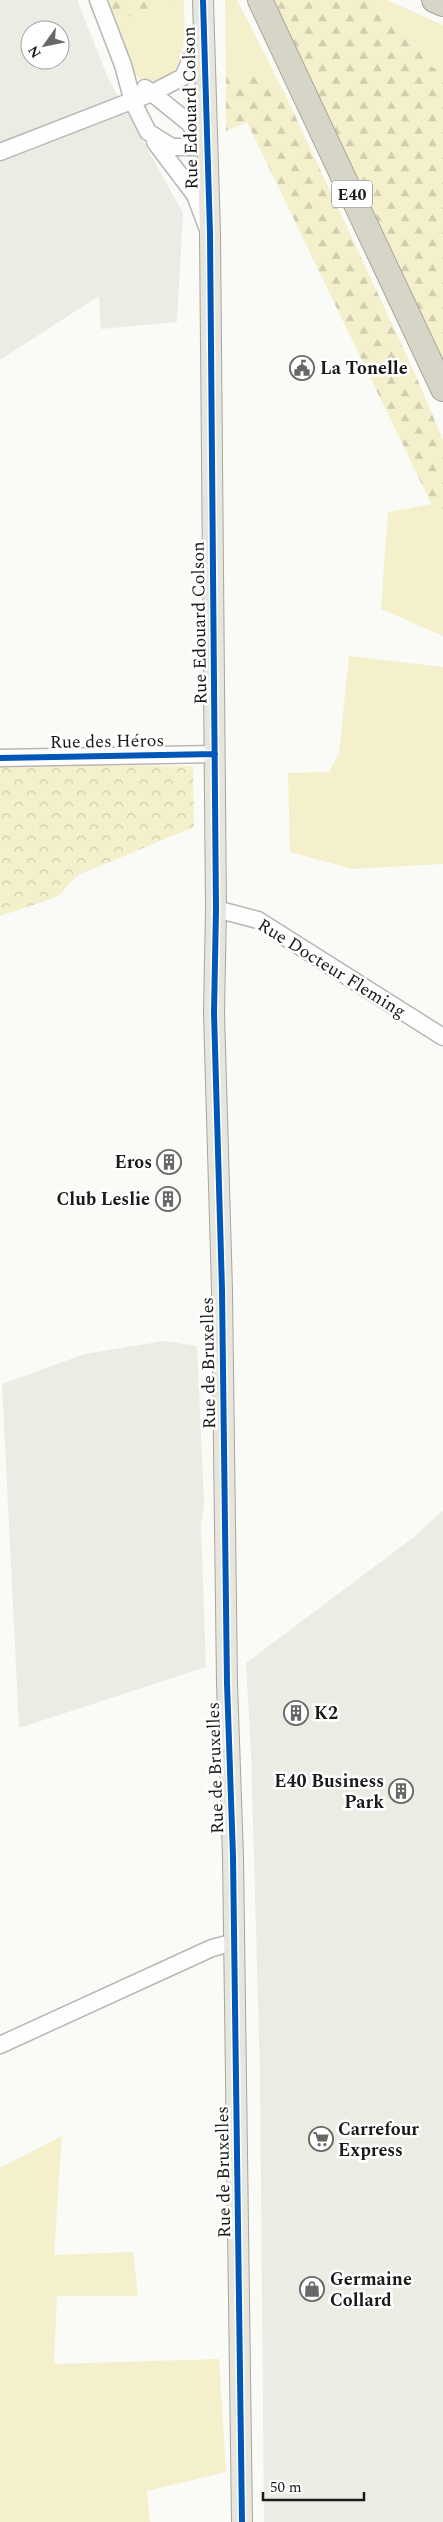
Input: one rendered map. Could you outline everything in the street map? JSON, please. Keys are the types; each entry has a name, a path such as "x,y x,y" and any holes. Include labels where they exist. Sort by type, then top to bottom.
{"highway":[{"name":"E40","path":"260,0 443,389"},
{"path":"434,0 443,4"}],"main road":[{"name":"Rue Edouard Colson","path":"203,0 209,225 216,754 214,1013"},
{"name":"Rue de Bruxelles","path":"214,1013 223,1310 226,1683 235,1942 242,2522"}],"street":[{"path":"98,0 123,64 133,102 148,132 195,195 209,225"},
{"path":"0,152 133,102 142,95 152,93 183,77 203,32"},
{"path":"123,64 137,82 189,123 206,147"},
{"path":"148,132 172,147 206,147"},
{"name":"Rue des Héros","path":"0,758 216,754"},
{"name":"Rue Docteur Fleming","path":"216,909 258,920 443,1037"},
{"path":"0,2045 212,1948 235,1942"}],"shaded area":[{"path":"0,0 77,0 108,78 183,213 177,322 101,329 99,296 0,360"},
{"path":"164,1341 197,1346 204,1502 201,1526 206,1667 19,1728 2,1384 85,1354"},
{"path":"443,1510 443,2522 264,2522 260,2074 251,1754 246,1663 414,1537"}],"green space":[{"path":"108,0 172,0 172,2 116,20"},
{"path":"172,0 184,0 184,41 182,54 178,65 171,75 161,82 146,85 130,69 116,20"},
{"path":"225,0 237,0 284,92 264,73 226,76"},
{"path":"270,0 379,0 432,67 443,74 443,361 364,190"},
{"path":"379,0 387,0 443,25 443,74 432,67"},
{"path":"264,73 284,92 413,369 443,440 443,528 247,122 226,131 226,76"},
{"path":"432,504 443,528 443,636 381,609 388,512"},
{"path":"349,656 443,667 443,864 352,869 290,852 288,773 329,772 339,754"},
{"path":"0,764 193,766 194,827 78,875 57,897 0,916"},
{"path":"62,2136 54,2255 133,2252 138,2296 57,2296 54,2364 219,2359 226,2472 147,2491 150,2522 0,2522 0,2168"}],"cycle path":[{"path":"203,0 210,233 216,909 214,1013 222,1290 227,1683 233,1857 242,2522"},
{"path":"0,758 215,754"}],"place":[{"name":"La Tonelle","path":"302,368"},
{"name":"Eros","path":"169,1162"},
{"name":"Club Leslie","path":"168,1199"},
{"name":"K2","path":"296,1713"},
{"name":"E40 Business Park","path":"401,1791"},
{"name":"Carrefour Express","path":"321,2139"},
{"name":"Germaine Collard","path":"312,2289"}]}
